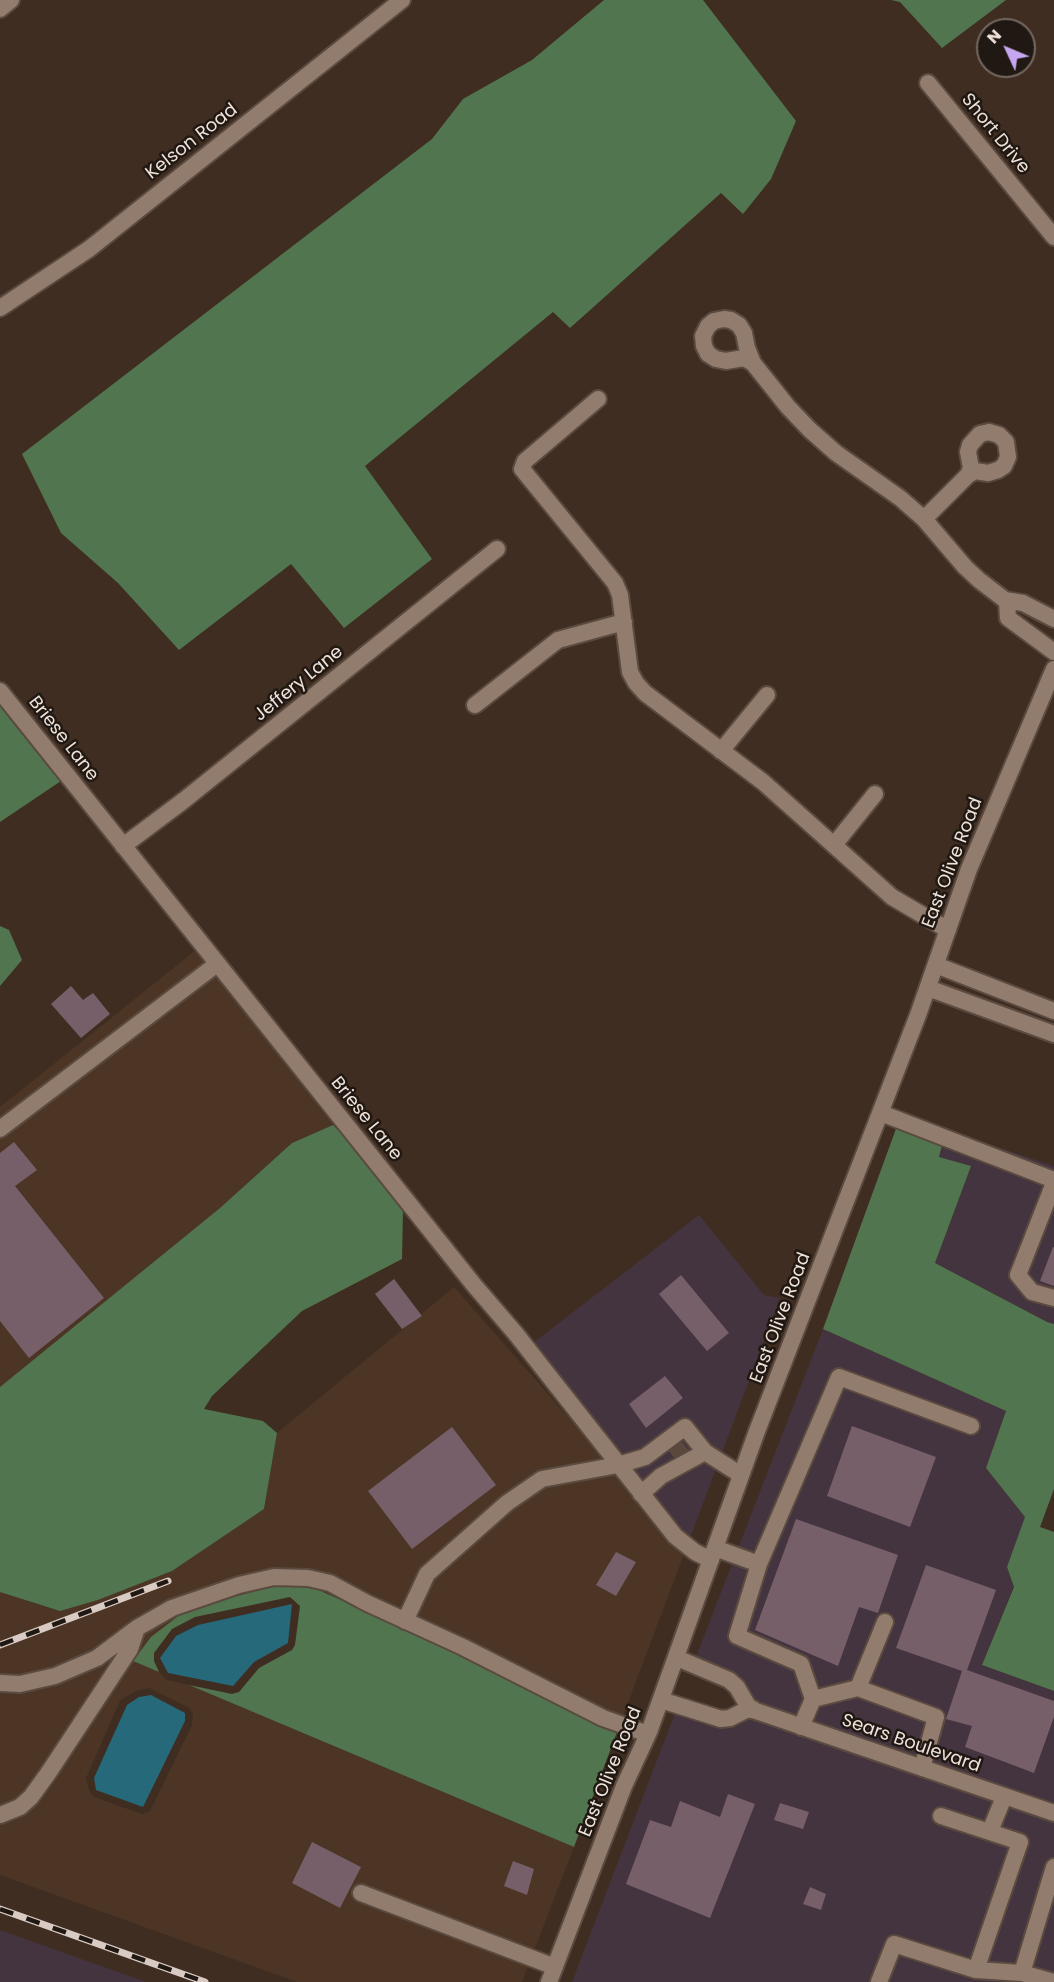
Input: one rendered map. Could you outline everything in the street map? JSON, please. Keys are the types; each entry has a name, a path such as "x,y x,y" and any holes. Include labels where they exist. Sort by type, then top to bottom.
{"street":[{"path":"0,9 11,0"},
{"name":"Kelson Road","path":"0,308 89,249 402,0"},
{"name":"Short Drive","path":"928,83 1054,237"},
{"path":"753,363 788,407 810,430 836,453 900,498 924,519 965,567 1005,600 1008,618 1054,652"},
{"path":"598,399 525,461 522,469 615,584 620,595 630,672 636,683 645,693 762,782 892,897 948,930"},
{"path":"924,519 969,475"},
{"name":"Jeffery Lane","path":"123,846 192,794 497,549"},
{"path":"1005,600 1023,603 1054,619"},
{"path":"475,705 558,640 624,622"},
{"name":"East Olive Road","path":"552,1974 624,1786 648,1734 677,1658 741,1475 881,1113 928,988 969,869 1054,669"},
{"name":"Briese Lane","path":"0,691 680,1541 695,1552 759,1564"},
{"path":"721,751 768,695"},
{"path":"834,845 875,794"},
{"path":"0,1129 217,964"},
{"path":"936,965 1054,1011"},
{"path":"928,988 1054,1034"},
{"path":"881,1113 1054,1182 1018,1275 1032,1292 1054,1298"},
{"path":"801,1726 813,1699 801,1664 737,1636 759,1564 839,1377 971,1426"},
{"path":"641,1494 662,1476 679,1451 685,1427 705,1452 741,1475"},
{"path":"405,1621 426,1574 507,1503 542,1479 679,1451 705,1452"},
{"path":"645,1457 662,1476"},
{"path":"0,1683 20,1684 55,1676 97,1658 137,1628 172,1608 239,1585 274,1577 308,1578 330,1583 584,1709 648,1734"},
{"path":"858,1688 885,1622"},
{"path":"0,1815 20,1807 31,1797 110,1681 130,1649 137,1628"},
{"path":"677,1658 729,1680 737,1687 748,1706 756,1711"},
{"path":"813,1699 858,1688 936,1718 922,1768"},
{"path":"661,1700 721,1719 730,1718 748,1709 756,1711"},
{"name":"Sears Boulevard","path":"756,1711 1054,1813"},
{"path":"990,1831 1004,1797"},
{"path":"941,1816 1020,1842 976,1971"},
{"path":"1023,1973 1054,1867"},
{"path":"361,1893 552,1974"},
{"path":"879,1982 894,1944 976,1971 1023,1973 1054,1982"}],"shaded area":[{"path":"196,950 333,1125 292,1143 220,1208 0,1387 0,1107"},
{"path":"946,1130 1054,1166 1054,1324 935,1263 971,1166 939,1157"},
{"path":"699,1215 764,1295 780,1298 690,1538 681,1530 533,1343"},
{"path":"454,1287 584,1435 668,1540 684,1554 620,1724 296,1580 186,1611 133,1661 159,1672 167,1680 189,1685 574,1847 522,1982 297,1982 0,1875 0,1592 60,1611 98,1600 172,1571 264,1509 277,1433","holes":["149,1688 188,1707 193,1714 192,1725 150,1811 142,1814 94,1797 89,1790 86,1778 120,1701 135,1691"]},
{"path":"823,1329 1006,1411 986,1468 1026,1517 1007,1567 1014,1586 982,1665 1054,1691 1054,1804 758,1702 734,1674 696,1657"},
{"path":"675,1713 720,1727 735,1725 749,1718 755,1719 1054,1822 1054,1982 572,1982"},
{"path":"0,1930 146,1982 0,1982"}],"green space":[{"path":"604,0 703,0 796,121 771,179 743,214 721,193 570,328 553,312 365,466 432,559 344,628 291,564 179,650 118,583 61,533 22,454 432,139 463,99 532,60"},
{"path":"891,0 1006,0 982,18 976,18 976,22 942,48 900,2"},
{"path":"0,704 61,781 0,822"},
{"path":"0,926 9,930 22,960 0,986"},
{"path":"901,1115 946,1130 939,1157 971,1166 935,1263 1054,1324 1054,1489 1040,1527 1054,1532 1054,1691 982,1665 1014,1587 1007,1567 1025,1517 986,1468 1006,1411 823,1329"},
{"path":"333,1125 403,1209 402,1259 302,1311 212,1396 204,1409 263,1421 277,1433 264,1509 172,1571 98,1600 60,1611 0,1592 0,1387 220,1208 292,1143"},
{"path":"296,1580 620,1724 574,1847 189,1685 232,1694 239,1692 259,1668 292,1650 295,1645 300,1606 290,1597 195,1617 172,1629 154,1653 154,1661 159,1672 133,1661 151,1637 186,1610"}],"water":[{"path":"292,1604 288,1643 254,1662 233,1686 168,1673 160,1658 176,1636 198,1625"},
{"path":"151,1695 185,1713 185,1721 143,1807 96,1790 94,1778 127,1705 139,1697"}],"building":[{"path":"71,986 83,1000 93,993 110,1014 81,1038 51,1004"},
{"path":"14,1142 37,1170 15,1186 104,1298 29,1358 0,1321 0,1153"},
{"path":"1054,1247 1054,1286 1040,1281"},
{"path":"681,1275 729,1333 707,1351 659,1294"},
{"path":"394,1279 422,1316 402,1329 375,1294"},
{"path":"665,1376 683,1398 646,1428 629,1404"},
{"path":"852,1426 936,1457 910,1527 827,1496"},
{"path":"452,1427 496,1485 412,1549 368,1491"},
{"path":"796,1519 898,1555 878,1613 859,1607 838,1666 755,1630"},
{"path":"616,1552 636,1562 616,1596 596,1585"},
{"path":"926,1565 996,1590 967,1670 1054,1701 1054,1717 1034,1773 965,1747 972,1726 946,1719 962,1671 896,1648"},
{"path":"728,1794 755,1804 710,1918 626,1884 650,1820 671,1827 680,1801 720,1817"},
{"path":"780,1803 809,1812 803,1829 774,1820"},
{"path":"312,1842 361,1867 340,1908 292,1883"},
{"path":"513,1861 534,1869 527,1895 504,1886"},
{"path":"810,1887 826,1894 821,1910 803,1904"}],"tunnel":[{"path":"675,1446 684,1457"}],"railway":[{"path":"0,1645 168,1581"},
{"path":"0,1909 205,1982"}]}
